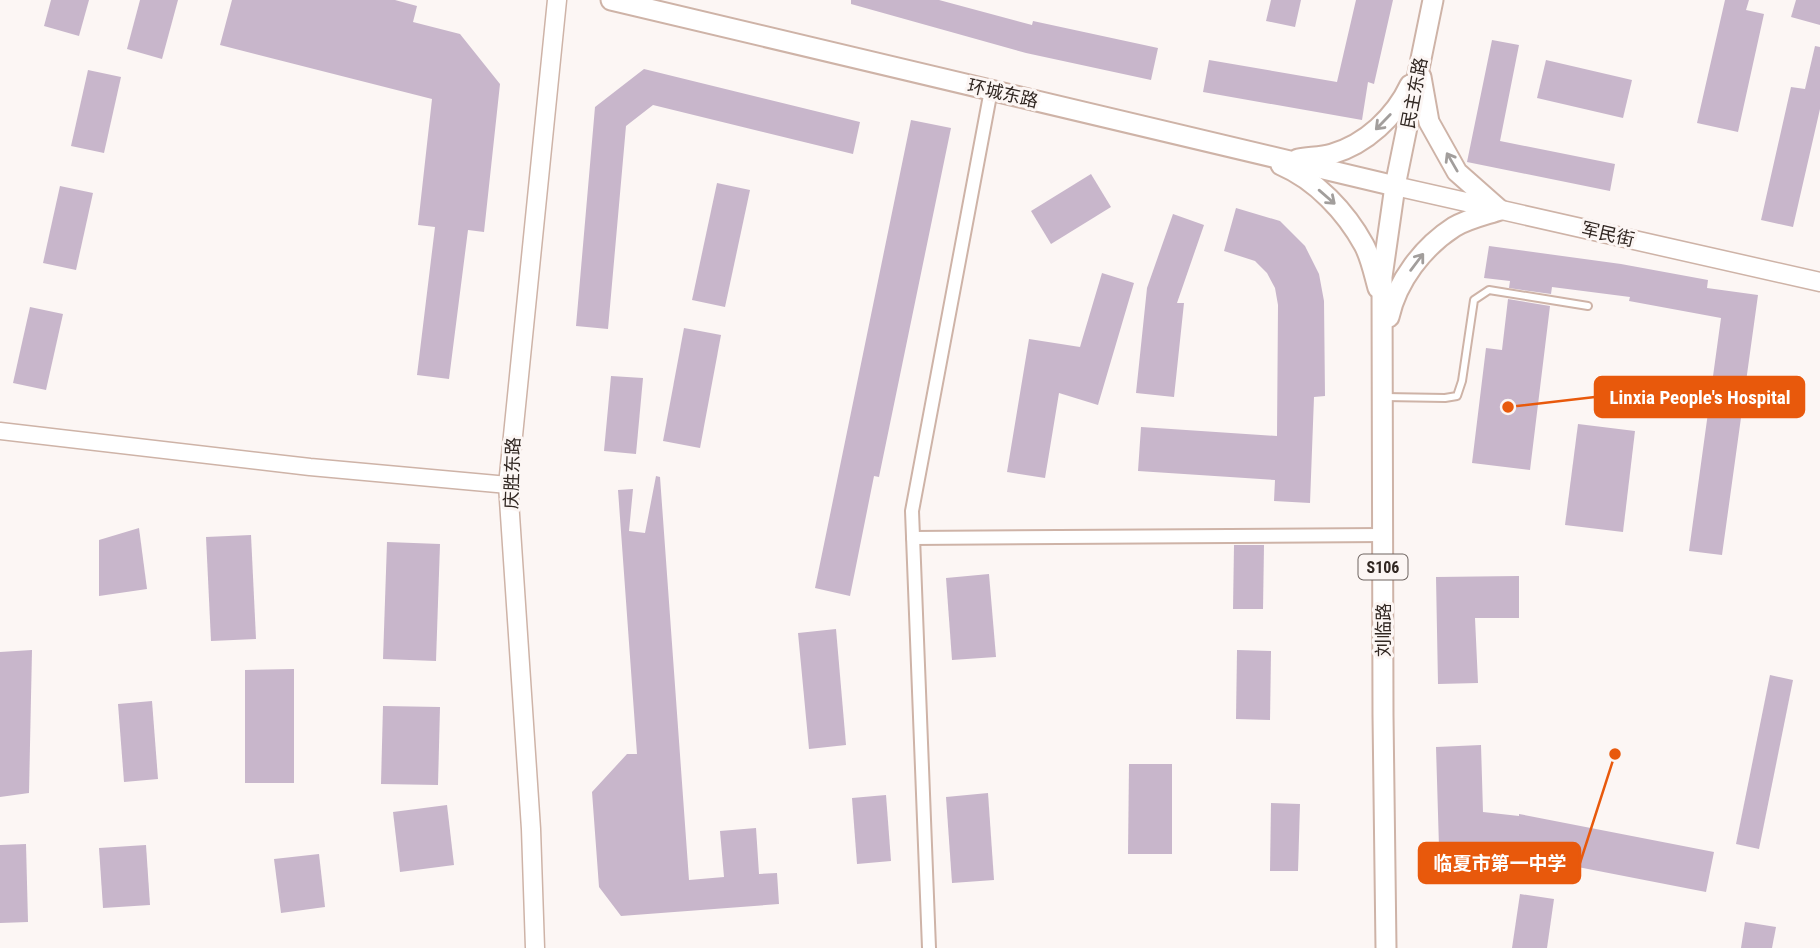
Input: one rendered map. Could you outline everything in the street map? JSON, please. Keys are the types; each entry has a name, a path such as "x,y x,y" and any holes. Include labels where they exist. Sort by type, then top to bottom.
{"main road":[{"name":"庆胜东路","path":"535,948 531,829 508,485 557,0"},
{"name":"环城东路","path":"611,0 1395,186"},
{"name":"民主东路","path":"1395,186 1433,0"},
{"path":"1248,151 1290,160 1332,154 1371,135 1401,104 1419,65"},
{"path":"1382,347 1393,300 1418,258 1455,227 1500,210 1457,172 1451,162 1429,122 1419,65"},
{"path":"1248,151 1295,171 1335,204 1350,225 1364,246 1381,295 1382,347"},
{"name":"军民街","path":"1395,186 1820,282"},
{"name":"刘临路","path":"1386,948 1382,277 1395,186"}],"street":[{"path":"929,948 912,511 991,90"},
{"path":"0,431 310,467 508,485"},
{"path":"913,537 1383,535"}],"lane":[{"path":"1383,397 1457,396 1462,381 1474,300 1489,290 1588,306"}],"building":[{"path":"51,0 89,0 79,36 44,26"},
{"path":"140,0 178,0 162,59 127,49"},
{"path":"232,0 395,0 417,6 413,22 460,34 500,84 484,232 468,230 449,379 417,375 435,227 418,225 432,99 220,45"},
{"path":"851,0 939,0 1032,25 1033,21 1158,48 1151,80 1026,53 851,4"},
{"path":"1271,0 1301,0 1295,27 1266,21"},
{"path":"1356,0 1393,0 1374,84 1368,82 1362,120 1203,92 1209,60 1337,82"},
{"path":"1725,0 1749,0 1746,10 1764,14 1738,132 1697,123"},
{"path":"1796,0 1820,0 1820,25 1791,17"},
{"path":"1492,40 1519,45 1500,141 1615,164 1610,191 1467,162"},
{"path":"1815,46 1820,47 1820,109 1793,227 1761,220 1791,87 1805,89"},
{"path":"1546,60 1632,80 1623,118 1537,98"},
{"path":"644,69 860,122 853,154 653,105 626,126 608,329 576,326 595,107"},
{"path":"88,70 121,77 104,153 71,146"},
{"path":"911,120 951,128 879,477 874,476 850,596 815,588"},
{"path":"1091,174 1111,207 1051,244 1031,211"},
{"path":"717,183 750,190 725,307 692,300"},
{"path":"60,186 93,193 76,270 43,263"},
{"path":"1236,208 1280,221 1305,246 1319,274 1324,301 1325,396 1314,397 1310,503 1274,501 1275,480 1138,471 1141,427 1277,436 1278,305 1275,288 1267,273 1255,261 1224,251"},
{"path":"1173,214 1204,225 1177,303 1184,303 1174,397 1136,393 1147,288"},
{"path":"1489,246 1621,264 1708,280 1707,288 1758,295 1722,555 1689,551 1721,318 1629,301 1630,297 1552,287 1551,294 1509,288 1510,281 1484,278"},
{"path":"1102,273 1134,283 1098,405 1059,393 1045,478 1007,472 1029,339 1080,347"},
{"path":"1508,299 1550,306 1530,470 1472,463 1486,348 1502,350"},
{"path":"30,307 63,314 46,390 13,383"},
{"path":"684,328 721,335 700,448 663,441"},
{"path":"611,376 643,378 636,454 604,451"},
{"path":"1578,424 1635,431 1623,532 1565,525"},
{"path":"656,476 660,477 689,880 724,877 720,831 756,828 759,874 777,873 779,904 621,916 599,887 592,792 627,754 637,754 618,490 633,489 629,531 645,533"},
{"path":"139,528 147,589 99,596 99,540"},
{"path":"251,535 256,639 211,641 206,537"},
{"path":"387,542 440,544 436,661 383,659"},
{"path":"1234,545 1264,545 1263,609 1233,609"},
{"path":"989,574 996,657 952,660 946,578"},
{"path":"1519,576 1519,618 1475,618 1478,683 1438,684 1436,577"},
{"path":"836,629 846,745 809,749 798,633"},
{"path":"32,650 29,793 0,797 0,652"},
{"path":"1237,650 1271,651 1270,720 1236,719"},
{"path":"294,669 294,783 245,783 245,670"},
{"path":"1770,675 1793,680 1759,849 1736,844"},
{"path":"152,701 158,779 124,782 118,704"},
{"path":"383,706 440,707 438,785 381,784"},
{"path":"1481,745 1483,812 1519,814 1714,852 1706,892 1496,851 1494,865 1461,861 1463,846 1439,847 1436,747"},
{"path":"1129,764 1172,764 1172,854 1128,854"},
{"path":"988,793 994,880 952,883 946,797"},
{"path":"886,795 891,861 857,864 852,798"},
{"path":"1271,803 1300,804 1298,871 1270,871"},
{"path":"447,805 454,865 400,872 393,812"},
{"path":"26,844 28,922 0,923 0,845"},
{"path":"146,845 150,905 103,908 99,848"},
{"path":"319,854 325,907 281,913 274,859"},
{"path":"1520,894 1554,899 1547,948 1512,948"},
{"path":"1745,922 1776,927 1772,948 1741,948"}],"place":[{"name":"Linxia People's Hospital","path":"1508,407"},
{"name":"临夏市第一中学","path":"1615,754"}]}
